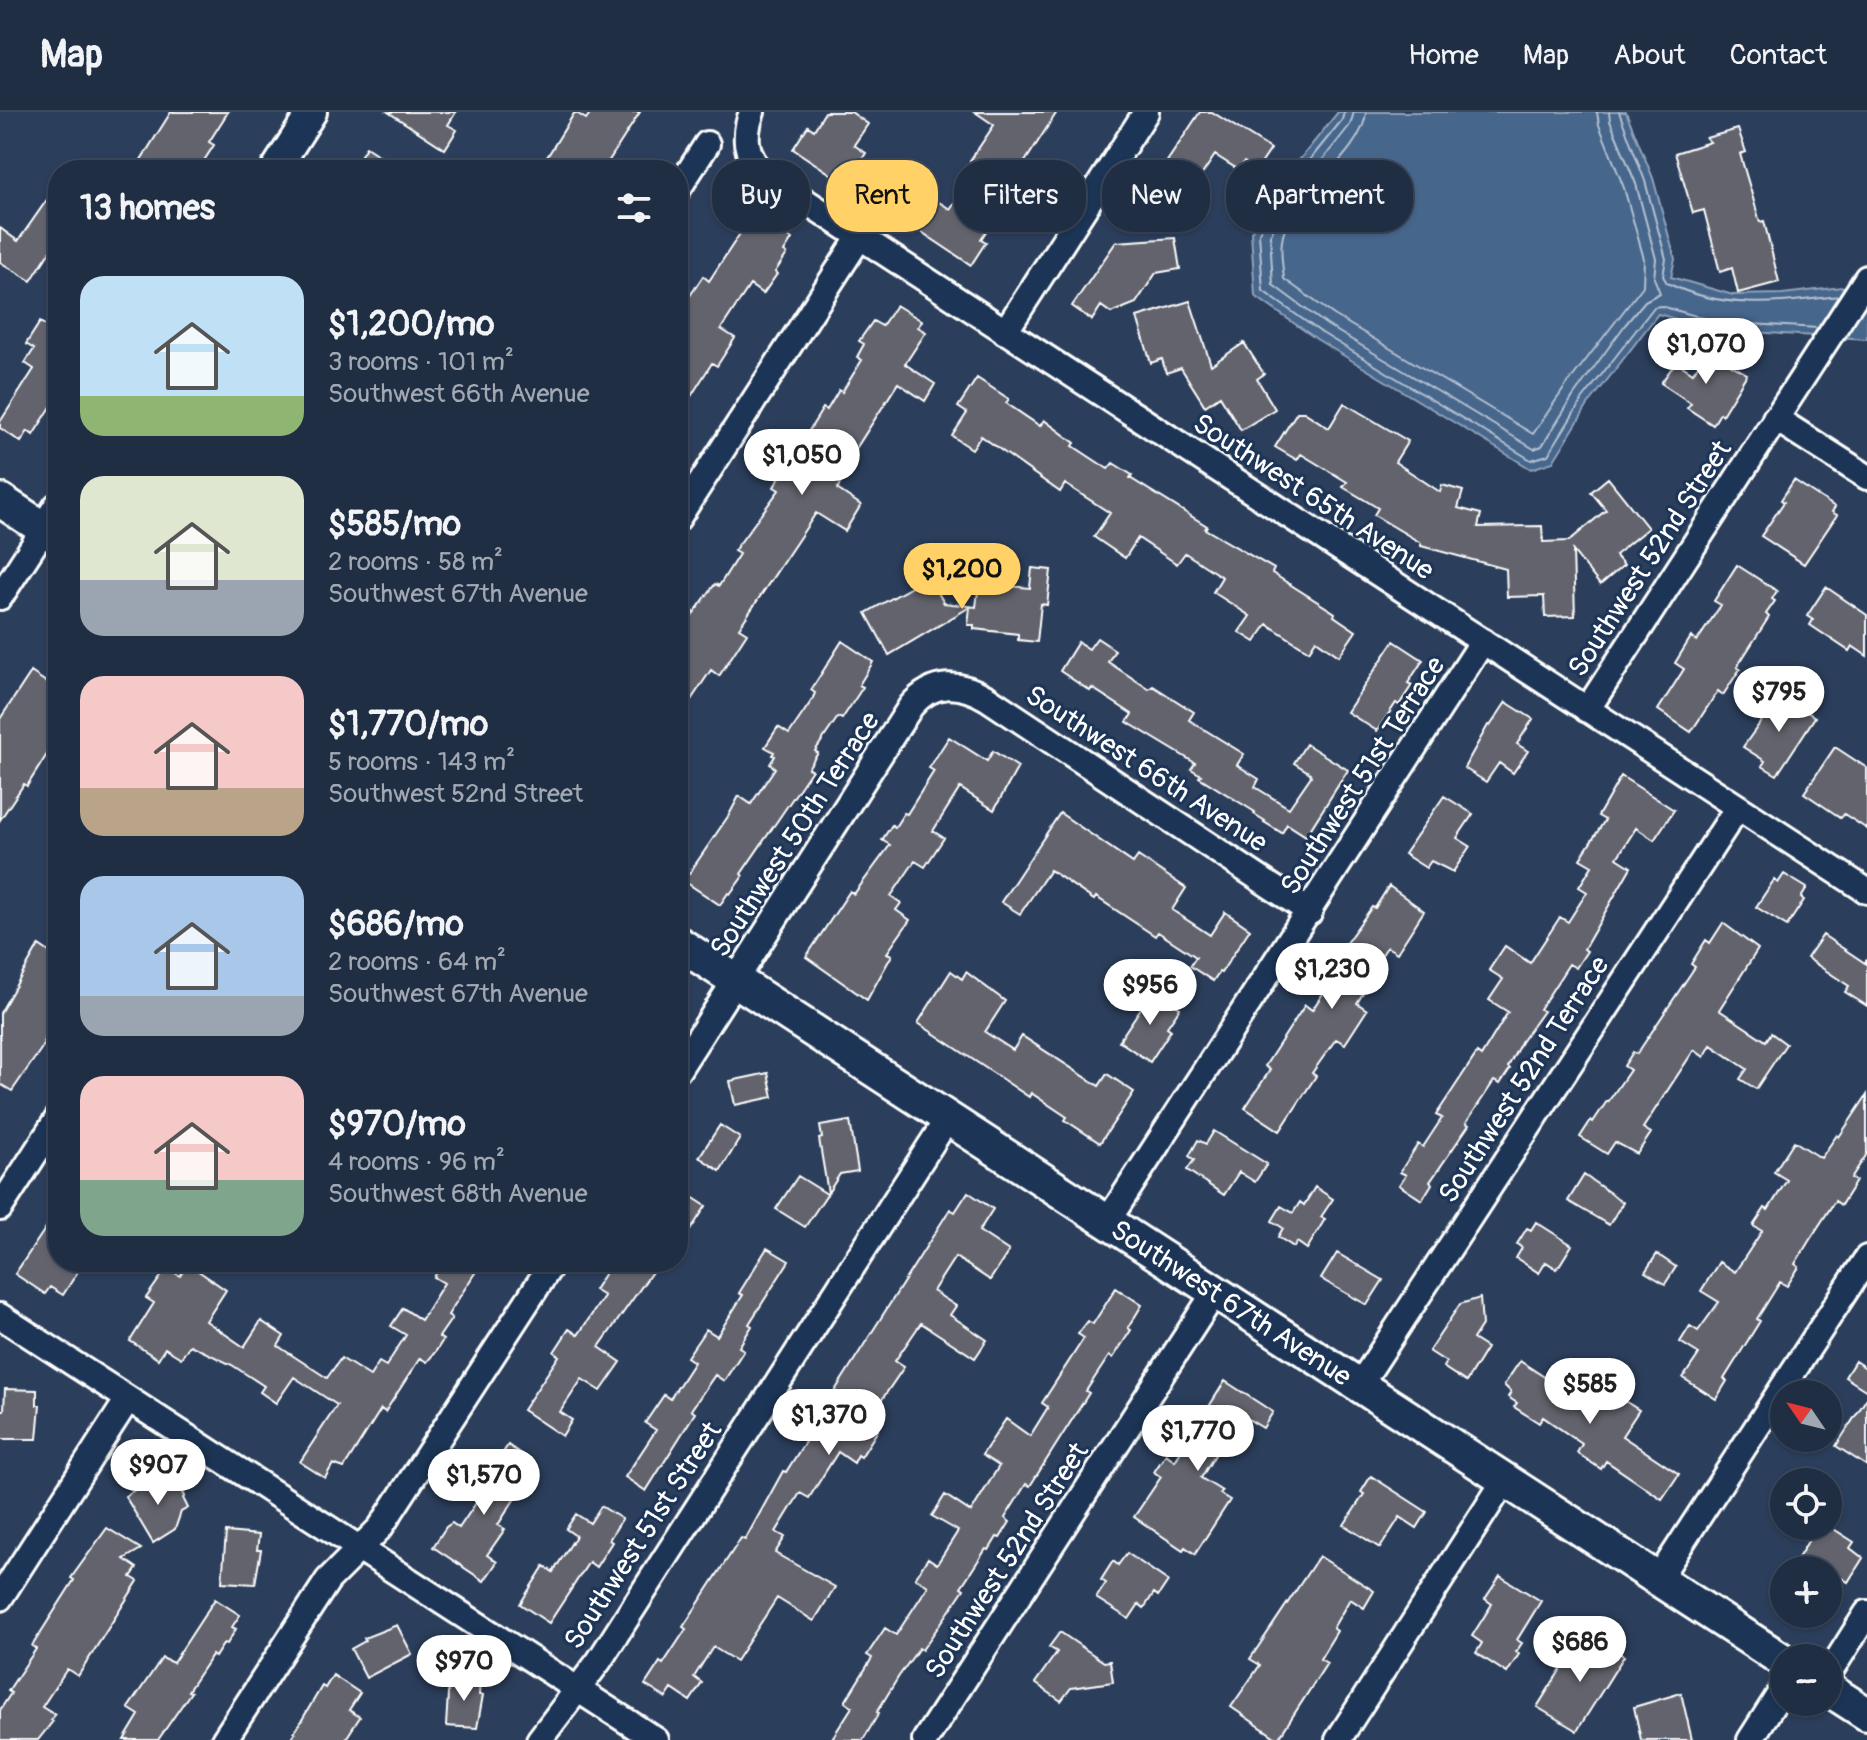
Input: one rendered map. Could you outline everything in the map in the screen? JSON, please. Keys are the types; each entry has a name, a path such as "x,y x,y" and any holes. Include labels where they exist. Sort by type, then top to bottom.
{"main road":[{"path":"0,500 48,522"},
{"name":"Southwest 67th Avenue","path":"688,949 1770,1652"},
{"path":"1842,1698 1867,1714"}],"street":[{"path":"281,160 312,112"},
{"name":"Southwest 65th Avenue","path":"752,112 746,138 751,160 762,173 1867,891"},
{"path":"1005,332 1146,112"},
{"path":"688,173 707,144"},
{"path":"688,503 859,238"},
{"name":"Southwest 52nd Street","path":"1587,710 1867,278"},
{"path":"1775,418 1867,477"},
{"path":"0,597 48,531"},
{"name":"Southwest 51st Terrace","path":"1107,1222 1483,641"},
{"name":"Southwest 66th Avenue","path":"946,685 963,686 987,698 1310,912"},
{"name":"Southwest 50th Terrace","path":"688,1054 911,706 930,691 946,685"},
{"name":"Southwest 52nd Terrace","path":"1359,1386 1738,807"},
{"name":"Southwest 51st Street","path":"539,1740 599,1661 948,1118"},
{"path":"0,1208 48,1134"},
{"path":"1658,1579 1867,1258"},
{"path":"224,1740 328,1580 380,1528 546,1272"},
{"name":"Southwest 52nd Street","path":"925,1740 1215,1292"},
{"path":"0,1316 656,1740"},
{"path":"0,1598 128,1399"},
{"path":"1338,1740 1505,1480"},
{"path":"1842,1653 1867,1613"},
{"path":"1750,1740 1770,1709"}],"water":[{"path":"1338,112 1626,112 1653,178 1675,259 1671,277 1733,295 1782,294 1867,284 1867,339 1716,330 1658,314 1588,405 1553,462 1531,469 1318,340 1255,296 1251,232 1413,232 1413,160 1299,160"}],"building":[{"path":"171,112 228,112 209,142 214,145 204,160 141,160"},
{"path":"388,112 456,112 448,125 457,130 445,149"},
{"path":"575,112 586,119 591,112 640,112 609,160 545,160"},
{"path":"825,112 851,112 868,124 854,145 866,153 861,160 826,160 826,171 793,149 808,126 814,130"},
{"path":"975,112 1057,112 1026,160 971,160 994,125"},
{"path":"1200,112 1212,112 1271,149 1264,160 1226,162 1215,155 1210,162 1210,160 1168,160"},
{"path":"1738,129 1746,152 1740,154 1760,222 1764,221 1779,282 1738,293 1732,268 1720,272 1704,210 1693,213 1675,153 1710,142 1706,138"},
{"path":"366,147 386,160 358,160"},
{"path":"48,198 48,255 31,281 0,262 0,228 18,241"},
{"path":"939,202 950,209 954,203 954,232 986,232 981,239 986,242 971,265 922,232 938,232"},
{"path":"741,232 782,232 792,239 784,252 787,254 775,272 777,274 763,294 750,285 721,329 735,338 717,366 712,363 688,401 688,299 703,276 709,281"},
{"path":"1175,238 1180,269 1156,273 1136,303 1111,313 1101,306 1092,320 1072,306 1116,242"},
{"path":"1190,301 1211,365 1244,343 1264,374 1257,379 1275,409 1241,430 1220,396 1205,406 1181,368 1166,373 1162,359 1151,363 1137,317"},
{"path":"896,305 922,321 918,327 926,332 905,364 935,384 925,401 898,383 850,458 855,461 837,489 861,505 845,531 816,513 739,628 747,633 719,676 711,670 691,700 688,698 688,621 715,584 719,586 739,554 734,551 779,490 774,487 781,475 778,473 790,453 794,455 823,408 827,410 839,390 842,392 862,360 857,357 864,344 859,341 873,321 882,326"},
{"path":"40,322 48,327 48,412 33,435 28,431 21,442 0,428 0,422 34,369 25,363 34,349 26,344"},
{"path":"1707,351 1747,374 1713,425 1687,408 1691,403 1661,383 1676,362 1693,373"},
{"path":"977,378 1009,399 1006,403 1040,426 1044,420 1075,443 1073,446 1108,469 1113,463 1132,475 1130,478 1207,526 1205,529 1274,569 1272,573 1335,613 1334,616 1356,631 1339,656 1316,640 1309,651 1267,624 1255,642 1239,632 1250,616 1213,592 1222,577 1185,553 1177,564 1138,538 1125,558 1094,537 1110,513 1065,484 1060,492 981,436 972,449 952,436 967,413 958,407"},
{"path":"1344,403 1408,441 1395,462 1440,492 1442,485 1463,491 1458,508 1481,514 1478,527 1542,526 1543,542 1569,541 1606,510 1591,492 1608,478 1648,528 1615,555 1624,565 1600,585 1573,551 1575,616 1545,617 1544,596 1507,597 1506,569 1421,546 1421,543 1374,515 1378,508 1343,487 1347,482 1301,454 1297,460 1275,447 1297,412 1304,412 1329,428"},
{"path":"1794,480 1835,507 1832,512 1837,515 1804,564 1761,536 1784,502 1781,500"},
{"path":"1737,565 1777,591 1772,599 1775,601 1766,614 1769,617 1737,667 1740,669 1723,695 1718,691 1691,732 1658,710 1684,669 1675,663 1691,637 1697,641 1721,605 1714,601"},
{"path":"1032,568 1051,570 1047,605 1041,604 1037,642 1018,640 1018,634 974,629 974,625 968,625 970,607 889,655 866,613 929,577 944,603 976,607 979,583 1030,588"},
{"path":"1826,587 1867,615 1867,656 1852,646 1849,651 1810,625 1813,620 1807,616"},
{"path":"1097,638 1115,650 1108,662 1149,689 1153,686 1194,712 1189,720 1244,754 1237,765 1259,779 1255,787 1289,808 1311,776 1294,763 1306,744 1348,770 1306,836 1287,824 1282,833 1264,822 1255,812 1199,777 1201,775 1191,769 1195,763 1127,722 1132,714 1060,671 1078,642 1089,649"},
{"path":"842,641 873,662 859,685 863,687 815,751 818,753 808,768 812,770 741,874 743,876 720,905 688,884 688,875 739,796 751,804 775,768 770,764 774,752 765,747 778,727 789,734 812,700 815,693 811,690"},
{"path":"1394,641 1423,660 1408,683 1412,685 1377,731 1347,712"},
{"path":"31,672 48,683 48,753 0,820 0,719"},
{"path":"1780,695 1815,717 1777,775 1762,766 1765,761 1743,747"},
{"path":"1506,702 1533,719 1517,744 1528,751 1513,773 1499,763 1486,782 1464,768 1488,725"},
{"path":"949,737 987,761 993,751 1018,767 994,810 960,788 933,831 944,838 925,867 915,861 891,896 901,903 896,910 910,920 887,953 892,955 867,1000 806,957 850,891 854,894 890,845 882,840 892,825 895,827 904,813 907,814 934,771 929,768"},
{"path":"1835,747 1867,768 1867,829 1844,814 1841,818 1804,793"},
{"path":"1621,776 1674,810 1654,840 1636,828 1617,858 1631,867 1584,949 1587,951 1576,968 1569,964 1540,1009 1543,1011 1521,1042 1508,1067 1510,1069 1500,1084 1494,1081 1466,1123 1469,1125 1430,1182 1432,1184 1422,1200 1399,1185 1406,1175 1400,1172 1418,1144 1423,1147 1442,1118 1436,1115 1477,1053 1481,1056 1508,1012 1489,1000 1503,979 1489,970 1505,946 1530,963 1560,917 1568,922 1587,892 1579,887 1592,866 1580,859 1605,820 1598,816"},
{"path":"1444,796 1473,814 1457,838 1470,846 1453,872 1431,861 1426,868 1404,854"},
{"path":"1060,813 1133,863 1138,856 1186,888 1172,910 1210,935 1225,912 1250,929 1213,981 1190,966 1196,957 1158,932 1155,936 1096,897 1094,900 1050,870 1020,914 1001,902"},
{"path":"1784,874 1807,888 1801,898 1804,900 1787,926 1756,907 1774,880 1778,883"},
{"path":"1389,886 1424,911 1397,953 1387,947 1361,987 1365,990 1357,1003 1367,1010 1345,1044 1336,1039 1312,1073 1316,1076 1280,1131 1245,1108 1270,1070 1265,1066 1305,1005 1312,1010 1353,948 1346,943"},
{"path":"1723,923 1758,949 1719,1010 1766,1041 1771,1033 1786,1044 1756,1089 1740,1079 1747,1069 1711,1045 1704,1057 1694,1050 1643,1128 1651,1133 1637,1154 1615,1142 1607,1154 1580,1137 1630,1070 1624,1066 1633,1052 1637,1054 1695,967 1691,964 1706,940 1710,943"},
{"path":"1823,935 1865,963 1867,959 1867,1006 1845,992 1849,986 1807,958"},
{"path":"39,945 48,951 48,1034 12,1091 0,1084 0,1013"},
{"path":"951,971 962,979 966,972 1005,1001 985,1032 1013,1050 1022,1036 1099,1086 1107,1074 1134,1092 1100,1143 1031,1093 1029,1097 918,1023"},
{"path":"1155,992 1180,1008 1167,1027 1171,1030 1150,1062 1119,1041"},
{"path":"768,1073 773,1097 735,1105 730,1081"},
{"path":"1867,1095 1867,1154 1851,1178 1856,1181 1841,1205 1835,1201 1795,1264 1799,1267 1787,1286 1780,1282 1724,1379 1727,1381 1716,1399 1683,1378 1699,1354 1680,1342 1690,1326 1698,1331 1719,1302 1701,1291 1719,1262 1735,1272 1762,1231 1753,1226 1765,1208 1768,1210 1787,1180 1774,1172 1794,1141 1821,1158"},
{"path":"850,1121 858,1171 840,1174 828,1193 819,1139 822,1138 820,1126"},
{"path":"720,1125 740,1138 720,1171 699,1157"},
{"path":"1214,1131 1267,1164 1255,1182 1239,1172 1224,1195 1187,1170 1194,1160 1189,1156 1198,1140 1206,1144"},
{"path":"1584,1175 1623,1202 1609,1225 1568,1201"},
{"path":"798,1176 827,1194 805,1227 776,1209"},
{"path":"1315,1187 1333,1199 1307,1249 1297,1242 1294,1247 1278,1237 1283,1228 1272,1221 1281,1206 1293,1213 1300,1202 1304,1205"},
{"path":"968,1192 993,1209 979,1231 1009,1251 990,1280 955,1257 933,1291 956,1306 950,1315 987,1340 975,1358 921,1323 895,1361 904,1367 866,1423 878,1430 861,1457 858,1455 854,1463 838,1452 809,1498 800,1493 776,1532 785,1537 775,1553 835,1587 814,1621 777,1598 736,1661 713,1647 694,1677 702,1683 690,1701 672,1689 666,1698 645,1685 686,1629 683,1627 741,1538 745,1540 783,1471 786,1472 950,1209 955,1212"},
{"path":"688,1194 706,1206 688,1234"},
{"path":"1536,1222 1572,1245 1557,1269 1546,1262 1539,1273 1516,1258 1522,1248 1517,1244 1527,1228 1531,1230"},
{"path":"47,1226 48,1272 78,1272 63,1295 50,1287 45,1294 15,1274"},
{"path":"767,1248 789,1261 749,1324 752,1326 739,1347 744,1350 724,1381 715,1375 691,1410 695,1413 646,1491 625,1477 656,1430 645,1423 664,1395 670,1399 694,1362 687,1357 706,1329 717,1336"},
{"path":"1337,1253 1383,1280 1367,1305 1321,1279"},
{"path":"1657,1254 1676,1267 1665,1284 1645,1272"},
{"path":"164,1272 180,1276 183,1272 200,1272 226,1290 206,1321 244,1347 261,1321 284,1336 278,1346 327,1378 341,1358 370,1376 379,1362 386,1366 406,1335 391,1326 403,1308 421,1320 444,1283 434,1277 437,1272 476,1272 448,1315 452,1318 439,1337 443,1340 436,1351 427,1362 420,1358 385,1412 381,1409 344,1468 333,1464 325,1478 300,1462 337,1405 294,1377 276,1403 260,1392 264,1386 232,1365 190,1345 181,1358 165,1348 158,1359 130,1341 154,1303 146,1298"},
{"path":"606,1272 652,1272 599,1347 621,1362 601,1391 582,1379 560,1412 572,1420 562,1436 523,1410 559,1356 554,1352 569,1329 578,1335 604,1296 594,1290"},
{"path":"1116,1288 1142,1305 1128,1328 1131,1330 1086,1391 1089,1393 1030,1486 1026,1484 1005,1518 1010,1522 1000,1538 997,1537 989,1550 986,1549 948,1613 899,1676 863,1740 831,1740 852,1707 845,1702 872,1658 867,1655 885,1628 896,1635 928,1586 915,1578 928,1558 937,1564 958,1531 932,1516 945,1495 971,1512 999,1466 982,1455 1006,1419 1030,1436 1048,1407 1042,1403 1084,1338 1078,1334 1088,1321 1093,1324"},
{"path":"1480,1298 1482,1325 1473,1339 1487,1348 1466,1382 1443,1367 1446,1362 1429,1351 1460,1304"},
{"path":"1520,1361 1575,1397 1584,1383 1616,1404 1620,1398 1639,1410 1622,1436 1679,1474 1662,1499 1606,1461 1601,1469 1577,1453 1582,1444 1543,1417 1539,1423 1514,1407 1517,1403 1508,1397 1511,1392 1504,1385"},
{"path":"1855,1361 1867,1369 1867,1391 1845,1377"},
{"path":"1225,1381 1273,1412 1263,1428 1248,1419 1229,1450 1221,1445 1201,1478 1230,1500 1195,1554 1185,1547 1183,1550 1134,1517 1161,1477 1154,1472 1166,1454 1175,1461"},
{"path":"5,1389 37,1390 37,1405 40,1405 37,1439 0,1439 0,1410 4,1410"},
{"path":"1867,1398 1867,1466 1842,1450 1842,1437"},
{"path":"508,1445 528,1459 513,1481 520,1485 498,1525 505,1529 487,1555 497,1562 484,1581 433,1547 446,1527 452,1523 459,1528 482,1494 473,1488 490,1462 495,1465"},
{"path":"1371,1476 1427,1512 1417,1528 1400,1517 1380,1548 1344,1525 1364,1494 1361,1492"},
{"path":"156,1477 161,1485 174,1477 188,1508 181,1512 175,1529 153,1543 125,1496"},
{"path":"601,1506 622,1519 609,1540 612,1542 596,1567 589,1562 549,1623 520,1604 544,1566 553,1572 576,1536 566,1529 576,1514 590,1523"},
{"path":"107,1528 141,1549 124,1559 137,1568 131,1577 138,1581 78,1676 67,1669 42,1707 55,1715 38,1740 0,1740 0,1710 11,1693 8,1691 36,1649 32,1646 74,1580 71,1578"},
{"path":"226,1532 259,1535 257,1550 261,1550 255,1584 222,1582"},
{"path":"1842,1534 1854,1542 1850,1548 1863,1558 1848,1582 1842,1578 1842,1556 1799,1556 1809,1540 1842,1540"},
{"path":"1127,1553 1168,1581 1158,1596 1154,1593 1144,1608 1139,1604 1129,1619 1096,1598 1106,1583 1101,1580 1113,1561 1118,1565"},
{"path":"1319,1556 1374,1591 1364,1608 1350,1599 1333,1628 1337,1631 1320,1659 1327,1663 1278,1739 1231,1707 1260,1665 1250,1659"},
{"path":"1500,1576 1541,1601 1517,1640 1522,1643 1516,1652 1519,1654 1507,1673 1476,1653 1482,1643 1472,1636 1492,1604 1485,1599"},
{"path":"215,1599 240,1615 227,1644 224,1643 215,1657 212,1655 158,1740 124,1740 139,1715 128,1708 162,1658 173,1663"},
{"path":"397,1625 412,1654 366,1678 351,1649 365,1641 364,1638"},
{"path":"1060,1632 1104,1662 1110,1661 1113,1682 1071,1688 1061,1701 1035,1683 1057,1652 1049,1647"},
{"path":"1578,1642 1589,1649 1592,1644 1606,1653 1609,1647 1624,1656 1577,1731 1537,1707"},
{"path":"333,1675 360,1693 349,1710 360,1717 345,1740 290,1740 322,1686 325,1688"},
{"path":"449,1677 480,1679 479,1695 483,1695 477,1728 446,1726"},
{"path":"1681,1693 1692,1740 1641,1740 1634,1707"}]}
